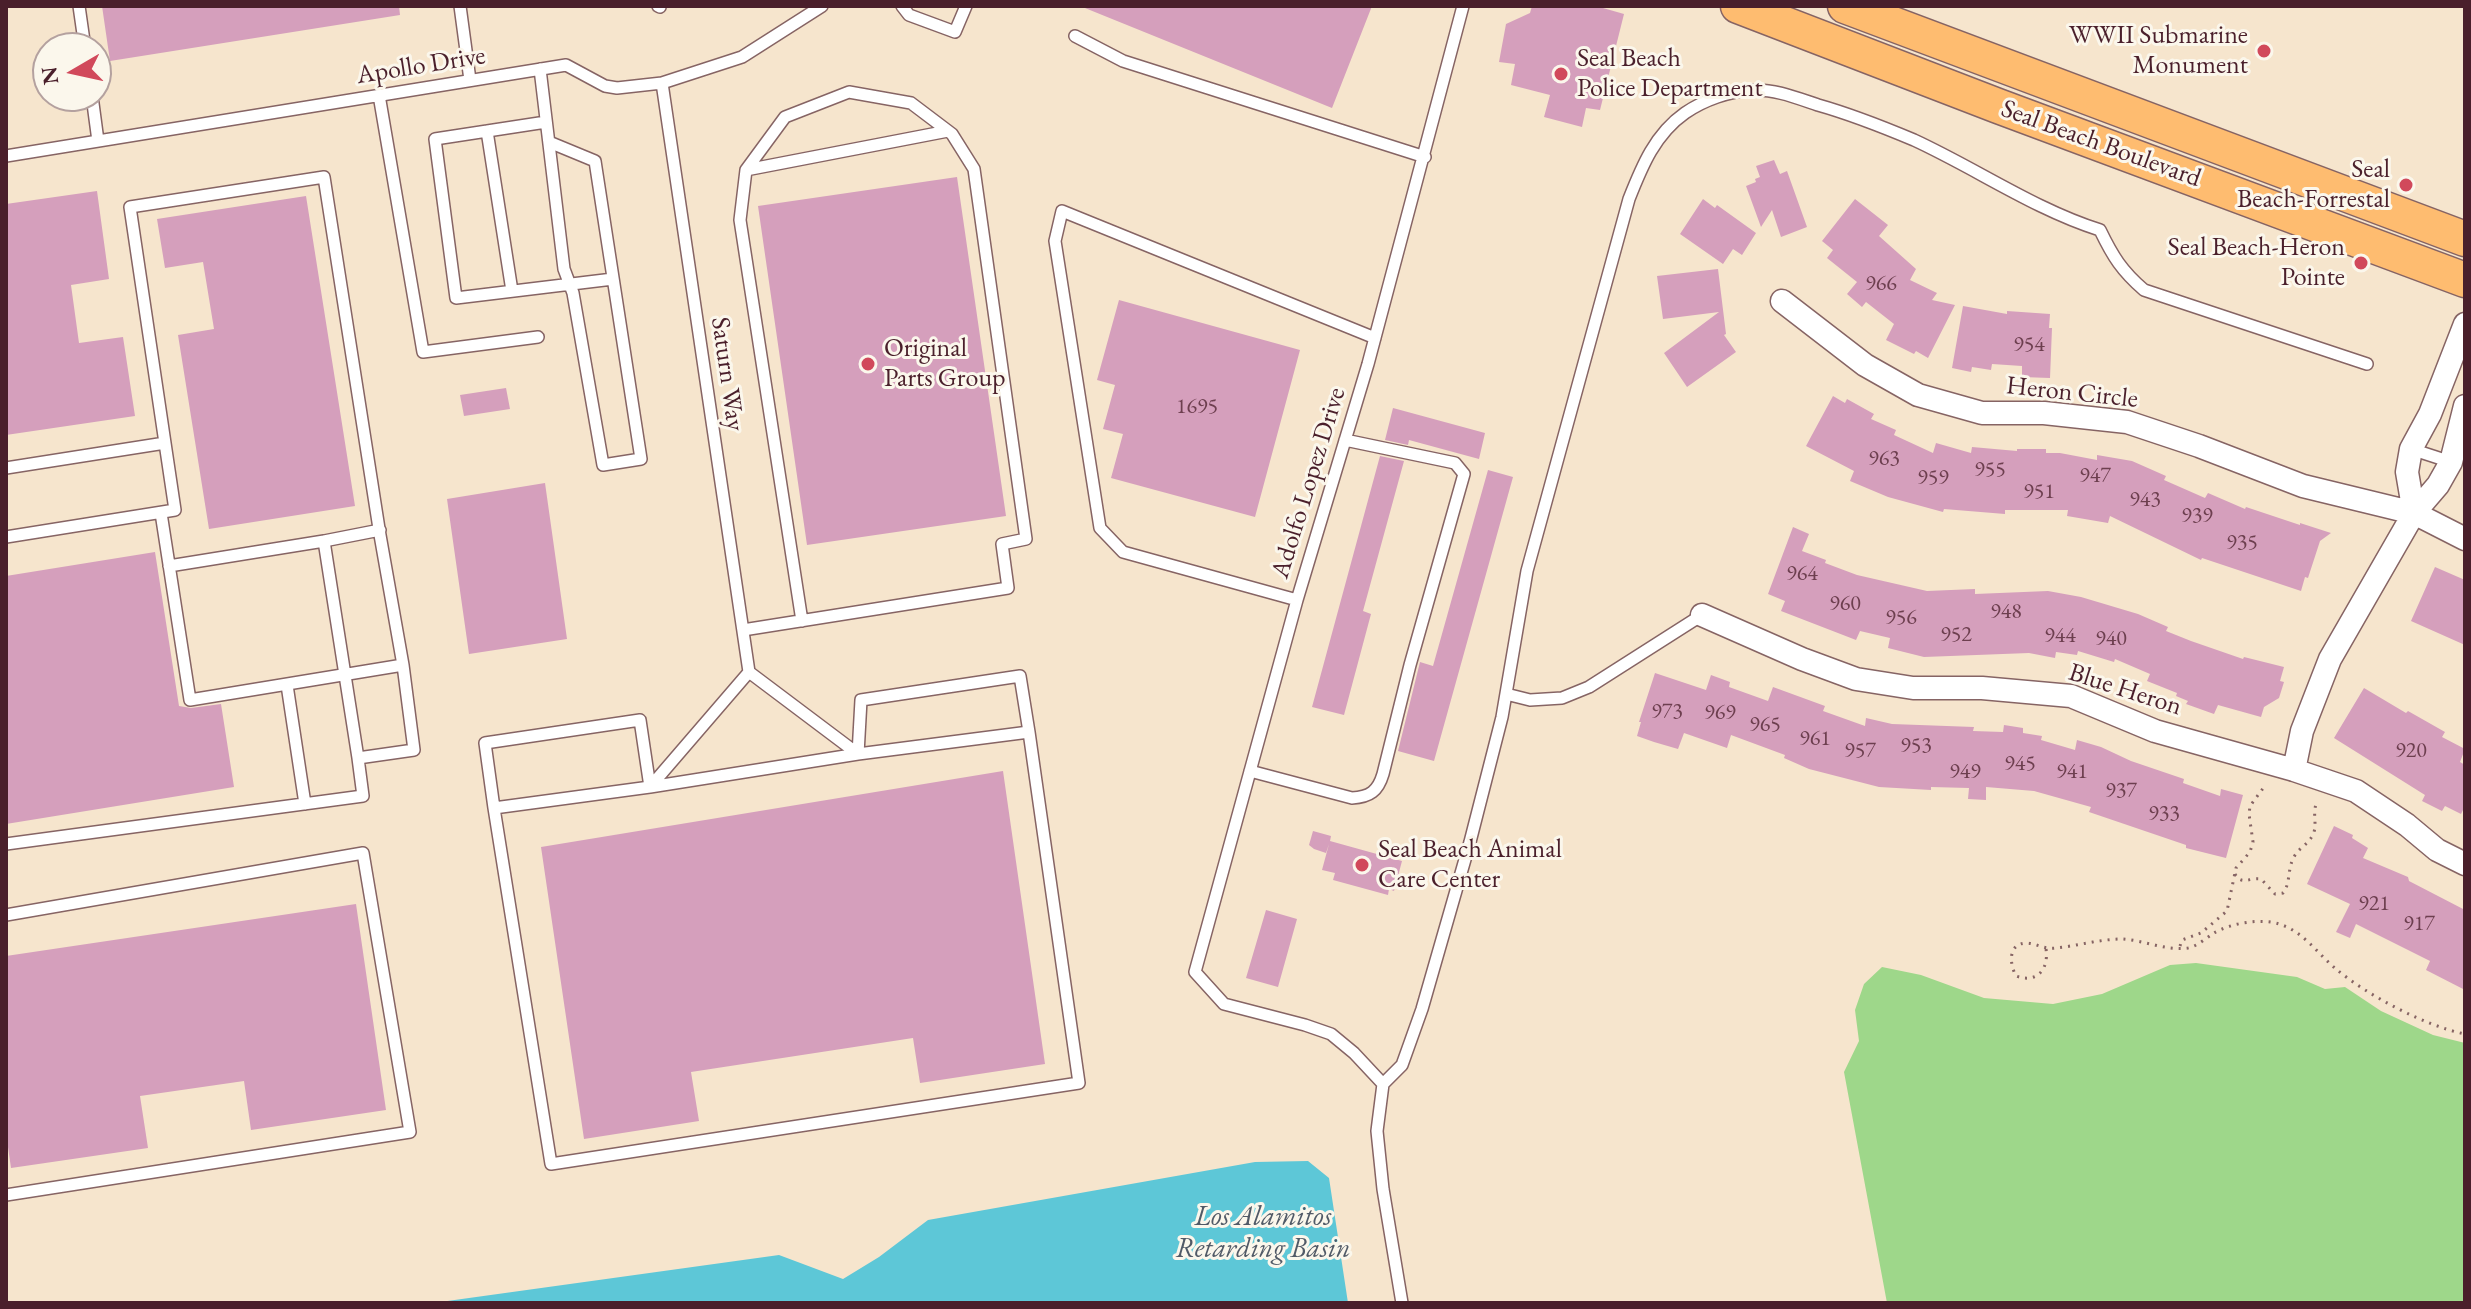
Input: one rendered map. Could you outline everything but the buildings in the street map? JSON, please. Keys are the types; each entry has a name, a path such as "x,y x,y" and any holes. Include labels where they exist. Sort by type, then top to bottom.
{"main road":[{"name":"Seal Beach Boulevard","path":"1738,6 2465,280"},
{"name":"Seal Beach Boulevard","path":"1845,6 2465,239"}],"street":[{"name":"Heron Circle","path":"1782,301 1865,365 1918,395 1982,413 2044,413 2127,422 2303,486 2414,513 2465,539"},
{"path":"2414,513 2407,472 2411,449 2434,403 2465,324"},
{"path":"2294,770 2302,731 2330,659 2414,513 2438,485 2451,462 2465,406"},
{"name":"Blue Heron","path":"1702,615 1856,679 1913,688 1982,688 2071,696 2155,731 2356,791 2407,825 2437,850 2465,864"}],"lane":[{"path":"79,6 83,32"},
{"path":"460,6 470,80"},
{"name":"Apollo Drive","path":"6,156 566,65 597,83 617,88 662,83 742,57 822,6"},
{"path":"902,6 909,15 955,32 966,6"},
{"name":"Adolfo Lopez Drive","path":"1383,1084 1331,1034 1224,1004 1195,972 1297,600 1375,338 1463,6"},
{"path":"1075,36 1123,61 1425,157"},
{"path":"540,69 564,269 573,293 603,465 641,459 595,161 549,142"},
{"name":"Saturn Way","path":"662,83 749,672"},
{"path":"1402,1303 1383,1189 1377,1131 1383,1084 1402,1065 1422,1009 1470,842 1506,694 1527,571 1629,199 1655,144 1684,114 1724,95 1753,90 1778,92 1834,110 1914,140 2042,207 2100,230 2112,257 2144,290 2367,364"},
{"path":"743,630 802,621 1008,588 1002,544 1026,539 974,169 948,131 911,103 849,92 785,117 746,170 740,220 802,621"},
{"path":"379,95 423,352 538,337"},
{"path":"94,112 98,141"},
{"path":"546,122 435,139 456,298 613,279"},
{"path":"487,131 512,291"},
{"path":"746,170 948,131"},
{"path":"6,537 175,510 130,207 324,177 414,750 358,758"},
{"path":"1297,600 1123,552 1100,528 1055,241 1062,211 1375,338"},
{"path":"1250,771 1345,797 1365,797 1379,787 1383,774 1464,474 1455,463 1345,440"},
{"path":"6,468 165,443"},
{"path":"2411,449 2451,462"},
{"path":"161,513 190,700 403,665"},
{"path":"169,566 380,530"},
{"path":"6,844 363,796 324,541"},
{"path":"1506,694 1530,700 1562,698 1589,687 1702,615"},
{"path":"650,787 749,672 858,754"},
{"path":"650,787 640,720 485,743 551,1164 1079,1083 1020,676 861,700 858,754"},
{"path":"287,685 305,804"},
{"path":"494,808 1029,732"},
{"path":"6,915 363,853 410,1132 6,1195"}],"path":[{"path":"2179,947 2182,940 2201,933 2227,911 2236,868 2250,852 2253,842 2250,806 2264,787"},
{"path":"2235,874 2243,881 2261,879 2275,894 2283,893 2287,888 2291,861 2315,829 2313,815 2317,801"},
{"path":"2046,949 2045,967 2040,974 2035,978 2016,976 2011,966 2011,955 2017,947 2026,943 2046,949 2122,939 2189,948 2218,930 2234,925 2279,923 2298,932 2335,968 2366,992 2417,1017 2465,1034"}],"green space":[{"path":"2196,963 2297,977 2325,989 2345,987 2381,1011 2433,1035 2465,1043 2465,1303 1887,1303 1844,1072 1859,1041 1855,1010 1864,984 1882,967 1921,975 1984,998 2053,1004 2102,994 2170,965"}],"water":[{"name":"Los Alamitos Retarding Basin","path":"1308,1161 1329,1178 1348,1303 433,1303 779,1255 843,1279 879,1257 928,1220 1255,1162"}],"place":[{"name":"WWII Submarine Monument","path":"2264,51"},
{"name":"Seal Beach Police Department","path":"1561,74"},
{"name":"Seal Beach-Forrestal","path":"2406,185"},
{"name":"Seal Beach-Heron Pointe","path":"2361,263"},
{"name":"Original Parts Group","path":"868,364"},
{"name":"Seal Beach Animal Care Center","path":"1362,865"}]}
